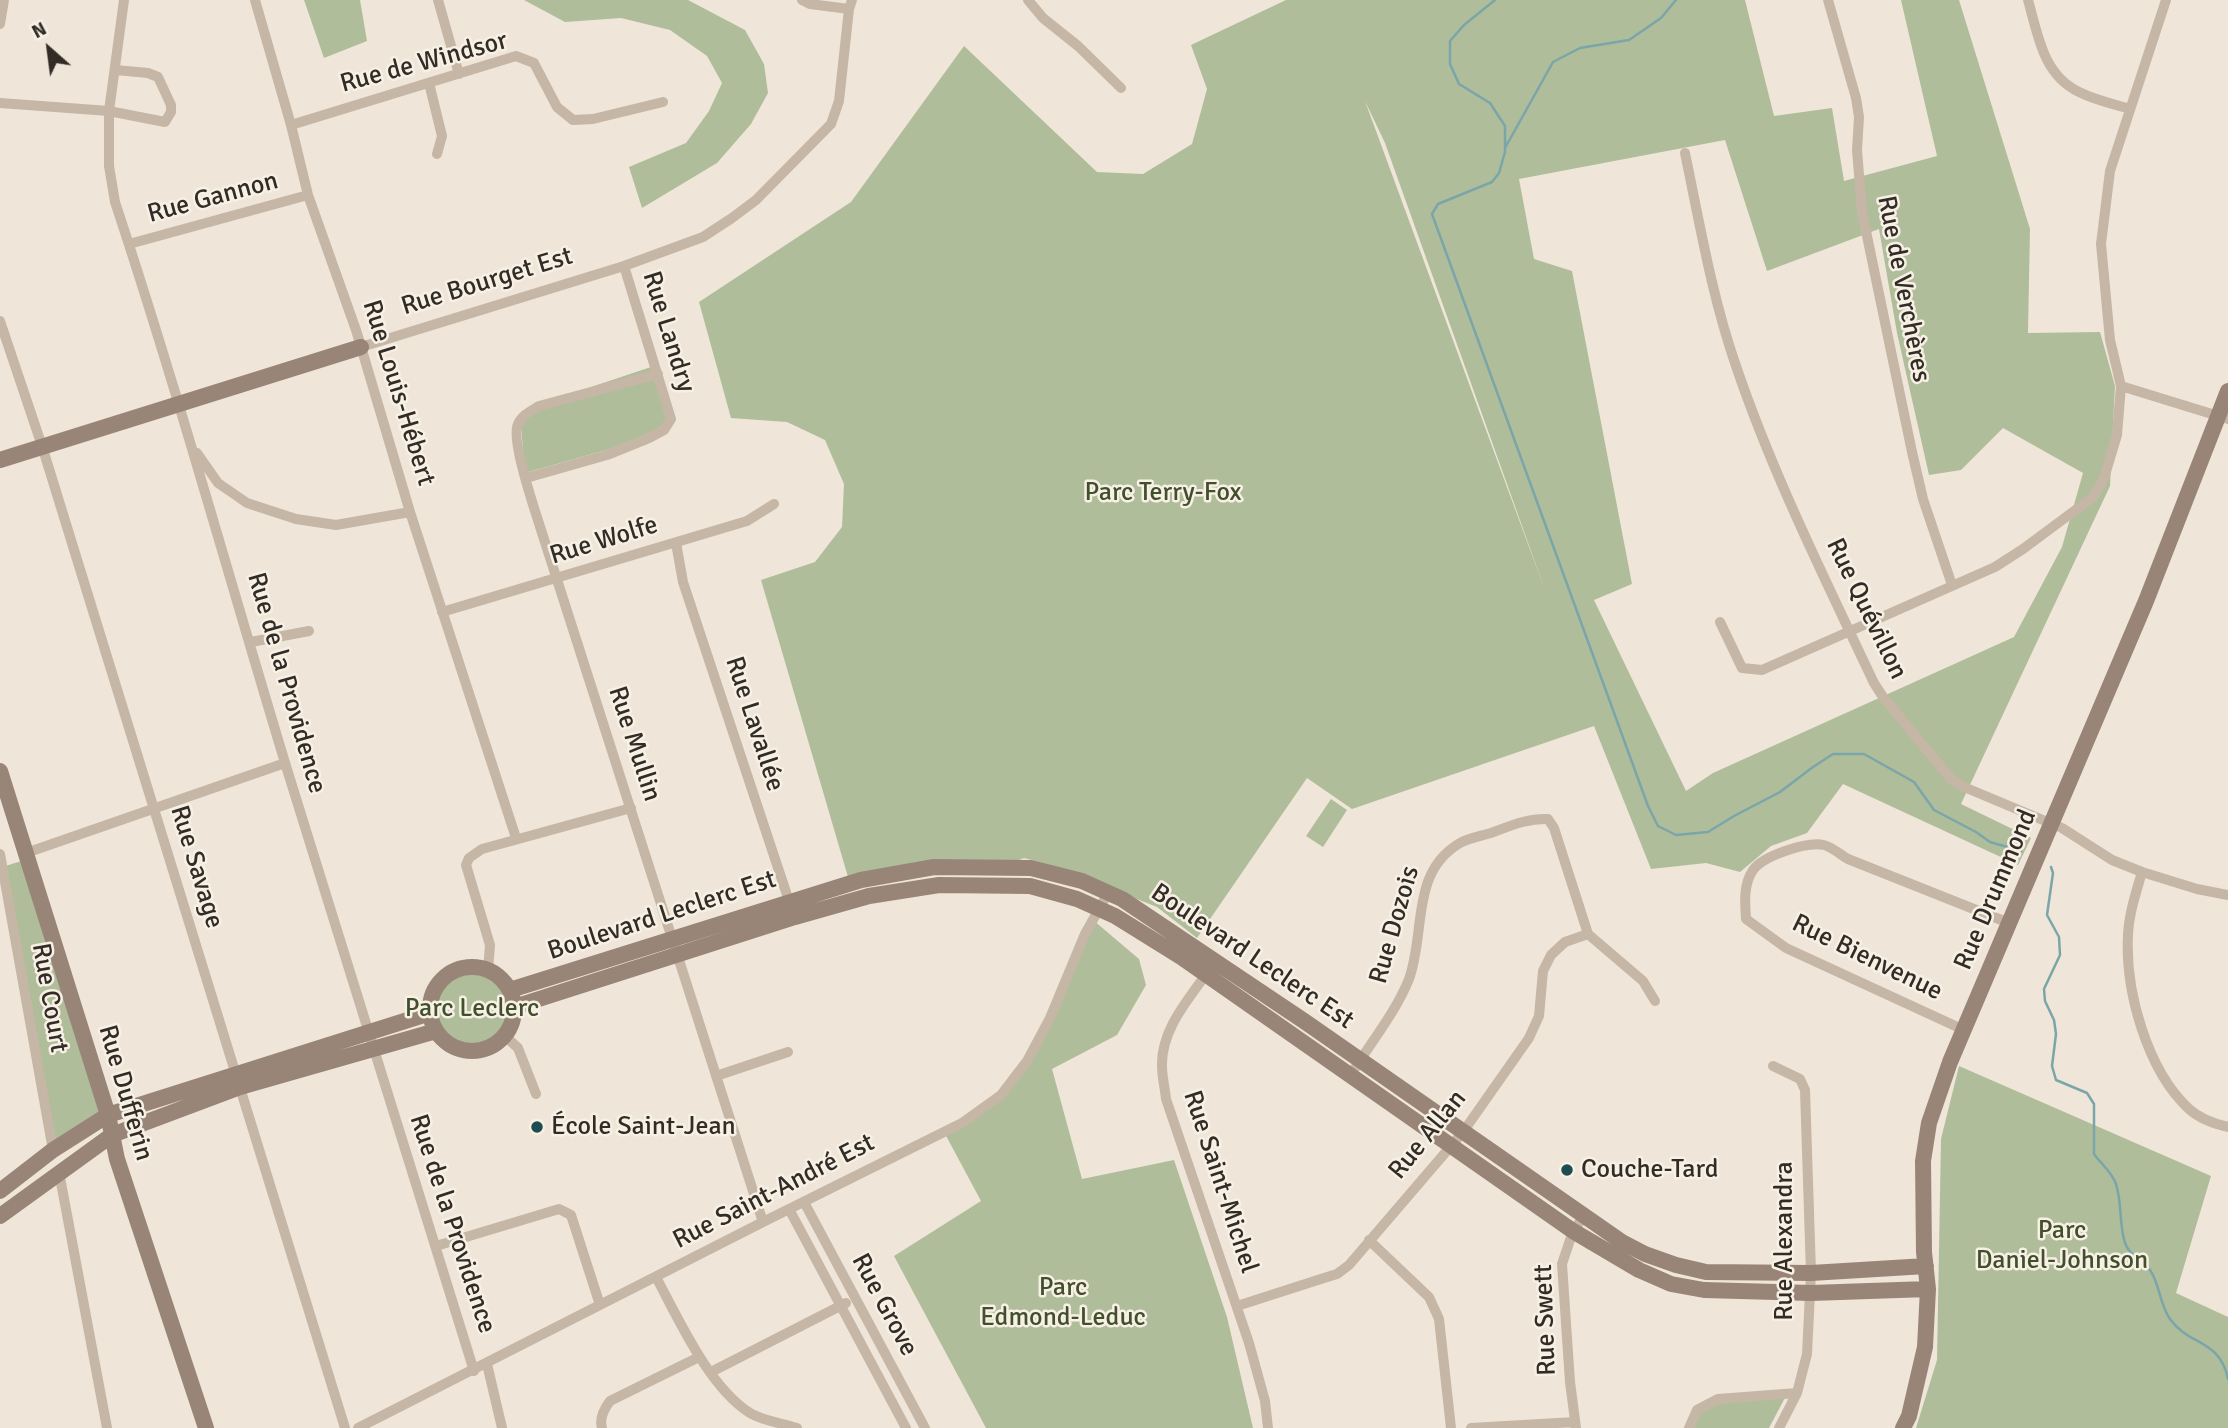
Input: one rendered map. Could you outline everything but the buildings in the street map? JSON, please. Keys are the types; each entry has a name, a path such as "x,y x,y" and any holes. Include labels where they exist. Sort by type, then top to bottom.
{"street":[{"path":"0,24 4,0"},
{"name":"Rue de la Providence","path":"124,0 108,111 109,166 115,202 251,642 370,1041 474,1371"},
{"name":"Rue Louis-Hébert","path":"255,0 308,195 361,347 410,512 516,838"},
{"path":"438,0 459,74"},
{"path":"802,0 810,4 850,4"},
{"path":"1028,0 1043,18 1078,46 1121,88"},
{"name":"Rue de Verchères","path":"1828,0 1856,98 1862,212 1912,452 1923,499 1952,585"},
{"path":"2028,0 2045,60 2063,83 2079,92 2130,110"},
{"path":"1720,622 1742,668 1762,670 2005,561 2093,498 2104,478 2117,435 2121,386 2110,340 2101,244 2110,171 2166,0"},
{"name":"Rue Bourget Est","path":"0,460 624,266 703,237 765,191 831,124 839,101 850,4"},
{"name":"Rue de Windsor","path":"291,125 516,56 534,63 557,107 573,120 593,119 663,102"},
{"path":"0,103 108,111 165,122 171,112 171,105 158,77 148,72 116,70"},
{"path":"429,83 442,136 436,154"},
{"name":"Rue Quévillon","path":"1685,153 1712,283 1735,364 1766,450 1874,684 1951,779 1964,787 2062,828 2112,860 2197,889 2228,895"},
{"name":"Rue Gannon","path":"129,244 308,195"},
{"name":"Rue Landry","path":"526,478 607,455 649,439 664,430 671,419 624,266"},
{"name":"Rue Savage","path":"0,321 42,446 345,1428"},
{"name":"Rue Mullin","path":"658,374 539,406 526,414 518,423 516,431 526,478 763,1222"},
{"path":"2121,386 2223,417"},
{"name":"Rue Drummond","path":"1903,1428 1909,1416 1925,1347 1928,1289 1923,1161 1929,1123 1964,1030 2223,417 2228,391"},
{"path":"190,444 218,483 247,503 296,519 336,525 410,512"},
{"name":"Rue Wolfe","path":"442,612 747,521 774,504"},
{"name":"Rue Lavallée","path":"676,543 683,582 795,917"},
{"path":"251,642 309,631"},
{"path":"26,853 285,763"},
{"name":"Rue Dufferin","path":"0,771 108,1115 117,1159 206,1428"},
{"path":"488,970 490,945 467,864 469,858 482,849 516,838 631,808"},
{"name":"Rue Dozois","path":"1350,1076 1409,977 1425,885 1436,863 1463,842 1533,818 1548,819 1554,828 1588,933"},
{"name":"Rue Bienvenue","path":"1964,1030 1786,948 1746,919 1745,893 1753,870 1769,859 1804,845 1824,845 1848,859 2009,923"},
{"name":"Rue Court","path":"0,854 53,1150"},
{"name":"Boulevard Leclerc Est","path":"510,990 861,880 934,867 1031,868 1082,881 1122,899 1350,1076 1573,1231 1621,1261 1671,1283 1704,1290 1811,1293 1928,1289"},
{"path":"2142,872 2130,914 2128,965 2132,994 2143,1028 2156,1063 2170,1089 2191,1111 2228,1127"},
{"path":"861,880 869,896"},
{"name":"Boulevard Leclerc Est","path":"514,1007 869,896 939,885 1030,887 1077,899 1212,967 1360,1059 1622,1242 1645,1254 1706,1272 1811,1273 1926,1266"},
{"name":"Rue Saint-André Est","path":"358,1428 962,1124 1001,1095 1027,1061 1050,1018 1085,934 1108,893"},
{"path":"1588,933 1643,981 1655,1001"},
{"name":"Rue Allan","path":"1237,1306 1337,1274 1349,1265 1464,1132 1529,1038 1539,1016 1543,971 1551,955 1565,942 1588,933"},
{"path":"463,967 488,970 497,975 510,990 514,1007 513,1018 505,1035 492,1045 472,1051 452,1046 436,1031 430,1013 430,1001 437,985 451,972 463,967"},
{"name":"Rue Saint-Michel","path":"1212,967 1166,1038 1162,1065 1166,1099 1237,1306 1259,1377 1268,1428"},
{"path":"0,1191 53,1150 108,1115 238,1081 370,1041 430,1013"},
{"path":"370,1041 436,1031"},
{"path":"505,1035 518,1048 536,1094"},
{"path":"716,1076 788,1052"},
{"name":"Rue Alexandra","path":"1773,1066 1800,1079 1805,1090 1811,1273 1807,1354 1797,1393 1779,1428"},
{"path":"0,1216 112,1135 238,1081"},
{"path":"59,1172 107,1428"},
{"name":"Rue Grove","path":"804,1202 925,1428"},
{"path":"436,1245 559,1209 571,1215 600,1305"},
{"name":"Rue Grove","path":"789,1209 906,1428"},
{"name":"Rue Swett","path":"1576,1425 1570,1382 1562,1264 1573,1231 1585,1216"},
{"path":"1369,1240 1429,1297 1439,1319 1451,1428"},
{"path":"656,1277 699,1357 735,1402 753,1415 797,1428"},
{"path":"711,1372 855,1299"},
{"path":"602,1428 603,1412 610,1401 699,1357"},
{"path":"487,1364 502,1428"},
{"path":"1689,1428 1697,1410 1718,1399 1797,1393"},
{"path":"1471,1428 1576,1425"}],"green space":[{"path":"304,0 360,0 367,41 324,58"},
{"path":"524,0 688,0 745,30 764,64 768,93 751,124 717,163 642,208 629,167 686,143 709,111 722,83 707,56 670,30 621,18 565,22"},
{"name":"Parc Terry-Fox","path":"1286,0 1745,0 1774,116 1832,108 1844,181 1937,156 1901,0 1959,0 2030,229 2028,333 2100,332 2115,386 2110,486 1961,804 2031,838 2018,865 1843,784 1807,833 1771,846 1740,872 1706,863 1651,869 1594,726 1352,809 1307,778 1197,938 1157,907 1050,865 1024,858 1014,862 848,877 761,580 815,562 842,527 844,484 825,440 787,422 731,418 699,302 851,202 964,46 1097,172 1143,174 1192,144 1207,89 1191,45","holes":["1365,101 1385,143 1546,593","1725,140 1767,271 1879,229 1897,333 1929,475 1961,470 2003,428 2083,473 2062,547 2014,637 1713,773 1686,791 1594,600 1632,584 1572,271 1534,259 1519,179"]},
{"path":"657,365 670,419 642,440 525,473 520,415 534,406"},
{"path":"1331,799 1347,810 1323,847 1306,836"},
{"path":"28,859 108,1115 57,1146 2,867"},
{"name":"Parc Edmond-Leduc","path":"1093,920 1139,959 1146,985 1117,1035 1052,1069 1082,1179 1174,1160 1227,1317 1253,1428 986,1428 894,1256 981,1201 944,1132 1001,1095 1027,1061"},
{"name":"Parc Leclerc","path":"472,967 488,970 502,979 511,993 514,1009 511,1025 502,1039 488,1048 472,1051 456,1048 442,1039 433,1025 430,1009 433,993 442,979 456,970"},
{"name":"Parc Daniel-Johnson","path":"1959,1066 2211,1176 2176,1293 2228,1317 2228,1428 1916,1428 1937,1360 1941,1139"},
{"path":"1788,1392 1769,1428 1689,1428 1696,1406"}],"waterway":[{"path":"1495,0 1464,25 1450,41 1450,64 1459,84 1490,103 1505,126 1505,152 1499,173 1492,182 1438,204 1432,214 1648,806 1658,826 1676,835 1708,832 1780,792 1833,754 1864,754 1914,782 1934,810 1990,842 2021,851"},
{"path":"1505,148 1553,62 1580,48 1629,40 1661,18 1676,0"},
{"path":"2051,867 2053,873 2047,915 2059,937 2060,955 2044,989 2045,1001 2054,1020 2056,1034 2052,1066 2056,1080 2087,1093 2094,1104 2094,1154 2116,1184 2127,1248 2150,1270 2170,1319 2218,1357 2228,1379"}],"place":[{"name":"École Saint-Jean","path":"537,1127"},
{"name":"Couche-Tard","path":"1567,1170"}]}
